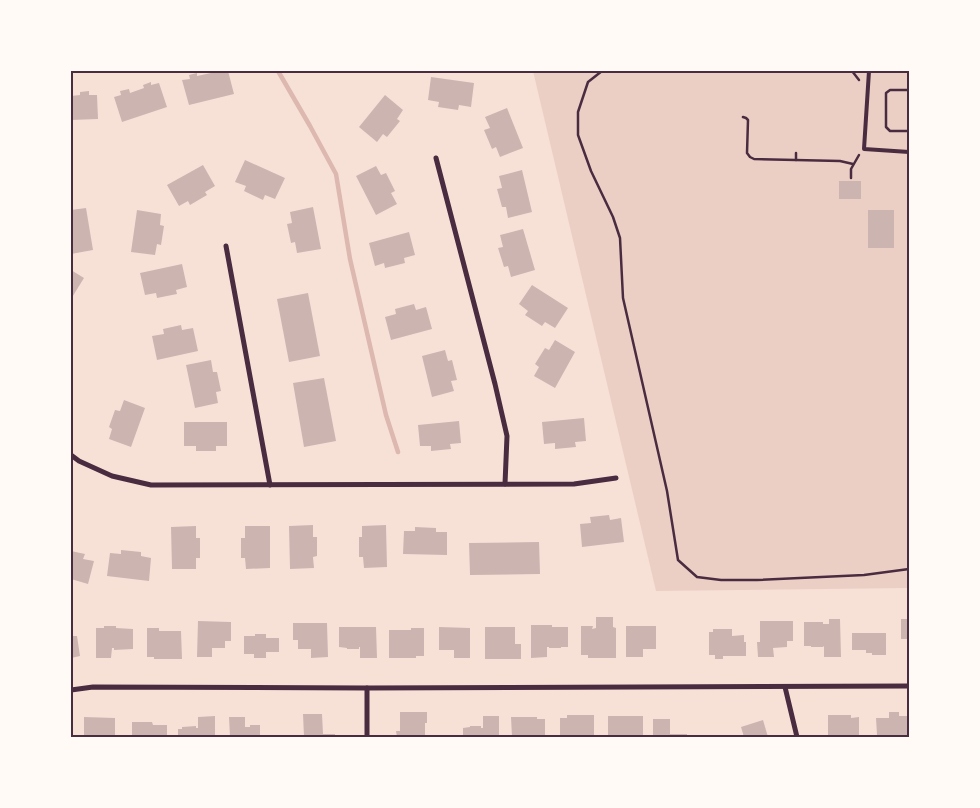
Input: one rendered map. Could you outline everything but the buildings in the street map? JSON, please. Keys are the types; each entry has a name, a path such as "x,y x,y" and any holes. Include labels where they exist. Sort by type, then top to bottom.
{"street":[{"path":"436,158 495,384 506,436 505,484"},
{"path":"226,246 270,485"},
{"path":"71,455 79,461 112,476 151,486 574,484 616,478"},
{"path":"71,690 93,687 909,686"},
{"path":"785,687 797,737"},
{"path":"367,688 367,737"}],"lane":[{"path":"868,71 864,149 909,152"}],"path":[{"path":"602,71 588,82 578,112 578,135 591,171 613,216 620,238 623,298 666,491 678,560 697,577 721,580 864,575 909,569"},
{"path":"909,90 890,90 886,93 886,127 890,130 909,131"},
{"path":"743,117 748,120 748,153 750,157 758,160 840,161 853,164"},
{"path":"851,178 853,164 864,149"},
{"path":"796,152 796,160"}],"shaded area":[{"path":"533,71 909,71 909,588 656,591"}],"waterway":[{"path":"278,71 336,174 350,259 386,415 398,452"}]}
